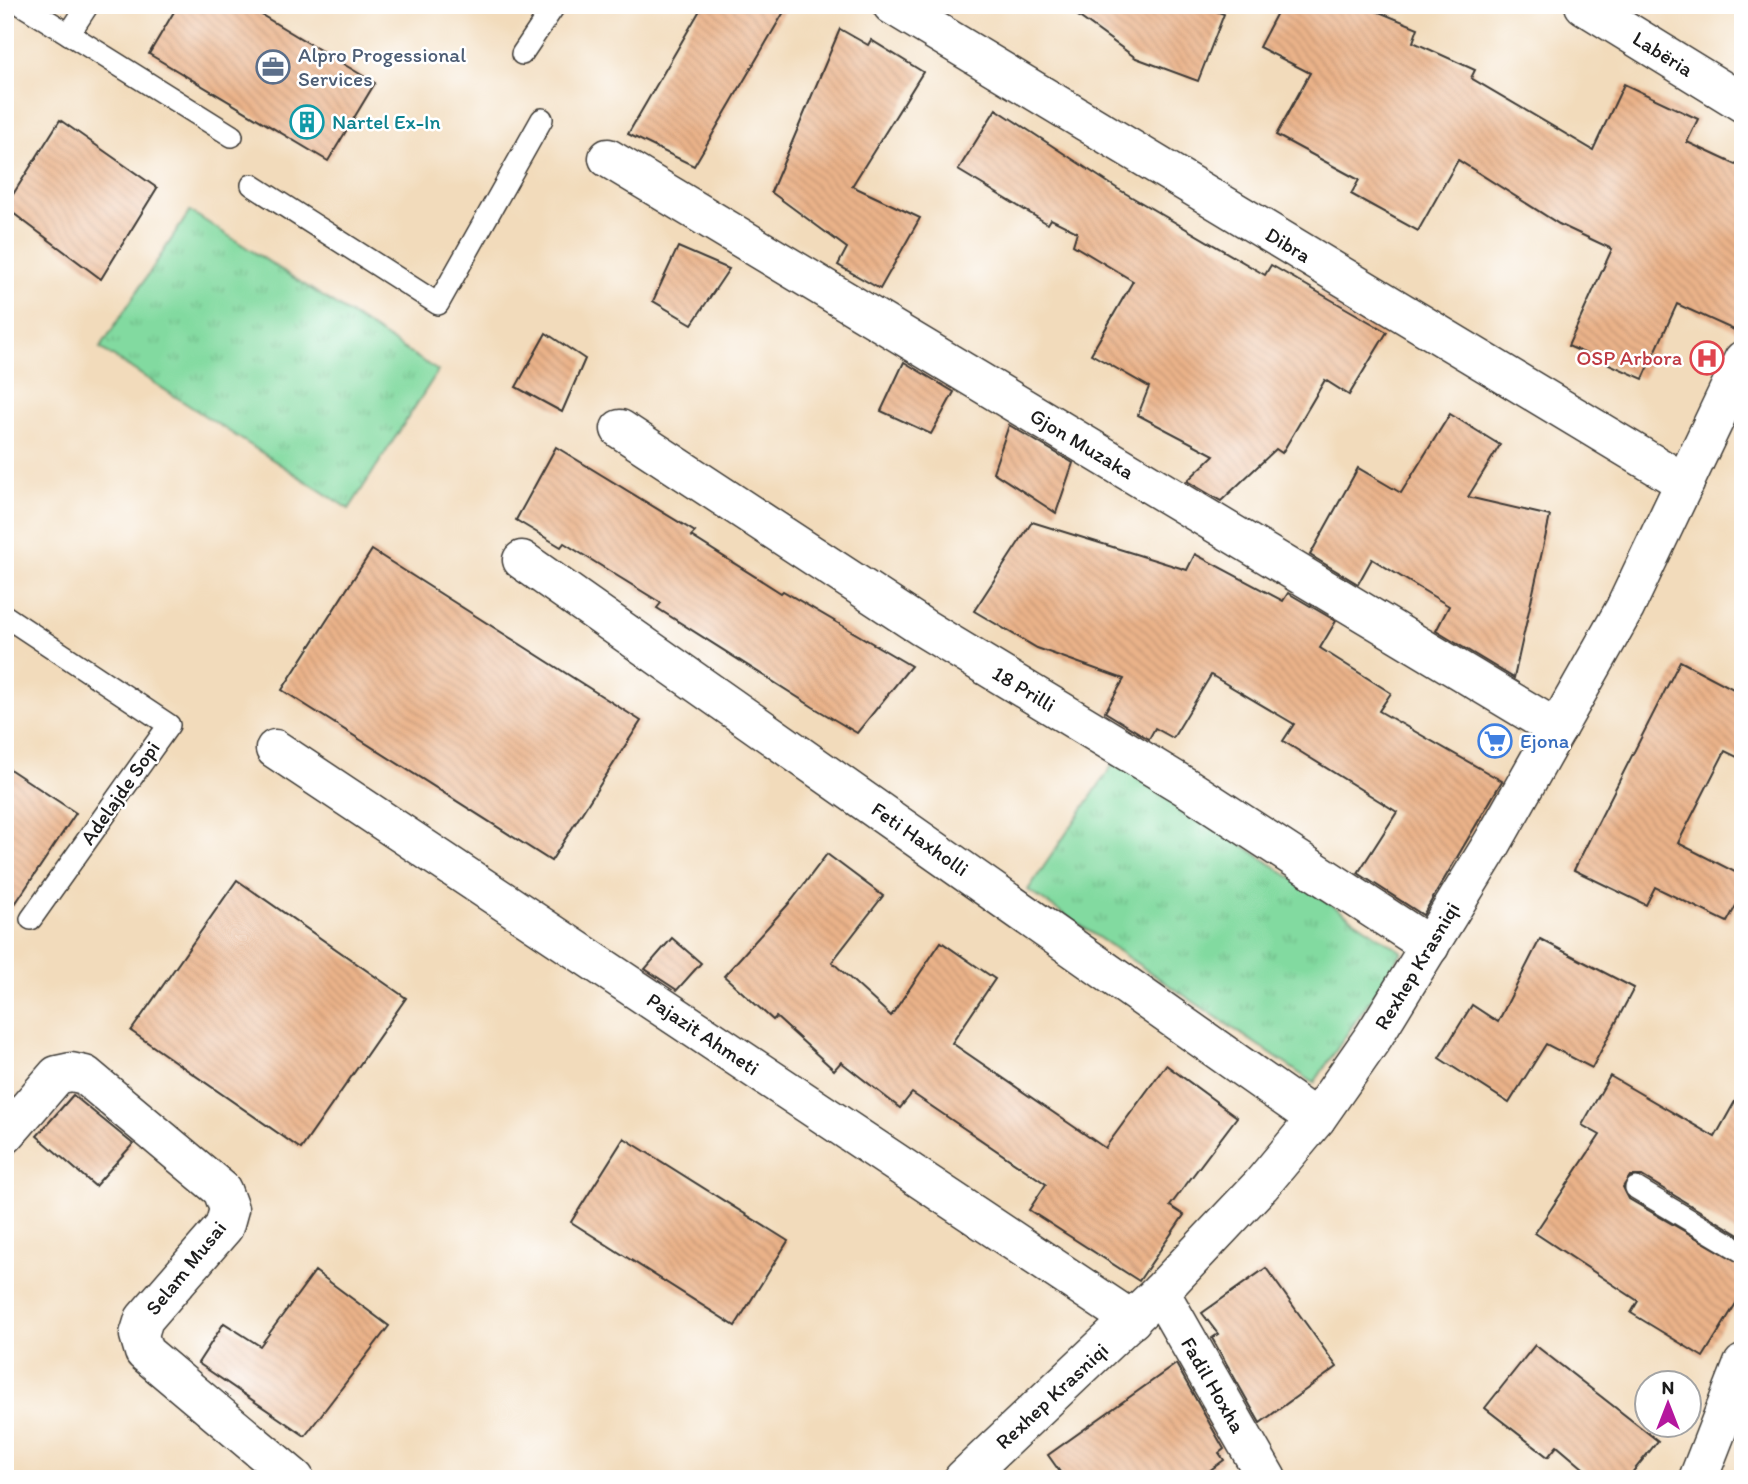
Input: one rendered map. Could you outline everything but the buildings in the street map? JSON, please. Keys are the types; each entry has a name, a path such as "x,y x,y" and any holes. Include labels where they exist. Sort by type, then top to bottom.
{"street":[{"name":"Dibra","path":"892,5 1685,483"},
{"name":"Labëria","path":"1584,5 1743,103"},
{"name":"Gjon Muzaka","path":"608,158 1557,729"},
{"name":"Rexhep Krasniqi","path":"963,1479 1160,1292 1261,1185 1317,1119 1374,1036 1430,946 1625,608 1743,360"},
{"name":"18 Prilli","path":"620,429 922,627 1186,787 1430,946"},
{"name":"Feti Haxholli","path":"522,560 1317,1119"},
{"name":"Pajazit Ahmeti","path":"275,748 1132,1320"},
{"name":"Selam Musai","path":"5,1135 57,1076 71,1072 85,1075 222,1189 229,1209 224,1227 144,1319 139,1335 144,1352 295,1479"},
{"name":"Fadil Hoxha","path":"1160,1292 1267,1479"},
{"path":"1698,1479 1743,1364"}],"lane":[{"path":"22,5 232,136"},
{"path":"69,34 88,5"},
{"path":"522,54 555,5"},
{"path":"252,185 438,304 542,119"},
{"name":"Adelajde Sopi","path":"5,616 169,725 31,919"},
{"path":"1636,1188 1743,1252"}],"green space":[{"path":"190,211 438,371 349,509 100,348"},
{"path":"1116,760 1402,952 1314,1083 1028,890"}],"place":[{"name":"Alpro Progessional Services","path":"273,67"},
{"name":"Nartel Ex-In","path":"307,122"},
{"name":"OSP Arbora","path":"1707,358"},
{"name":"Ejona","path":"1495,741"}]}
